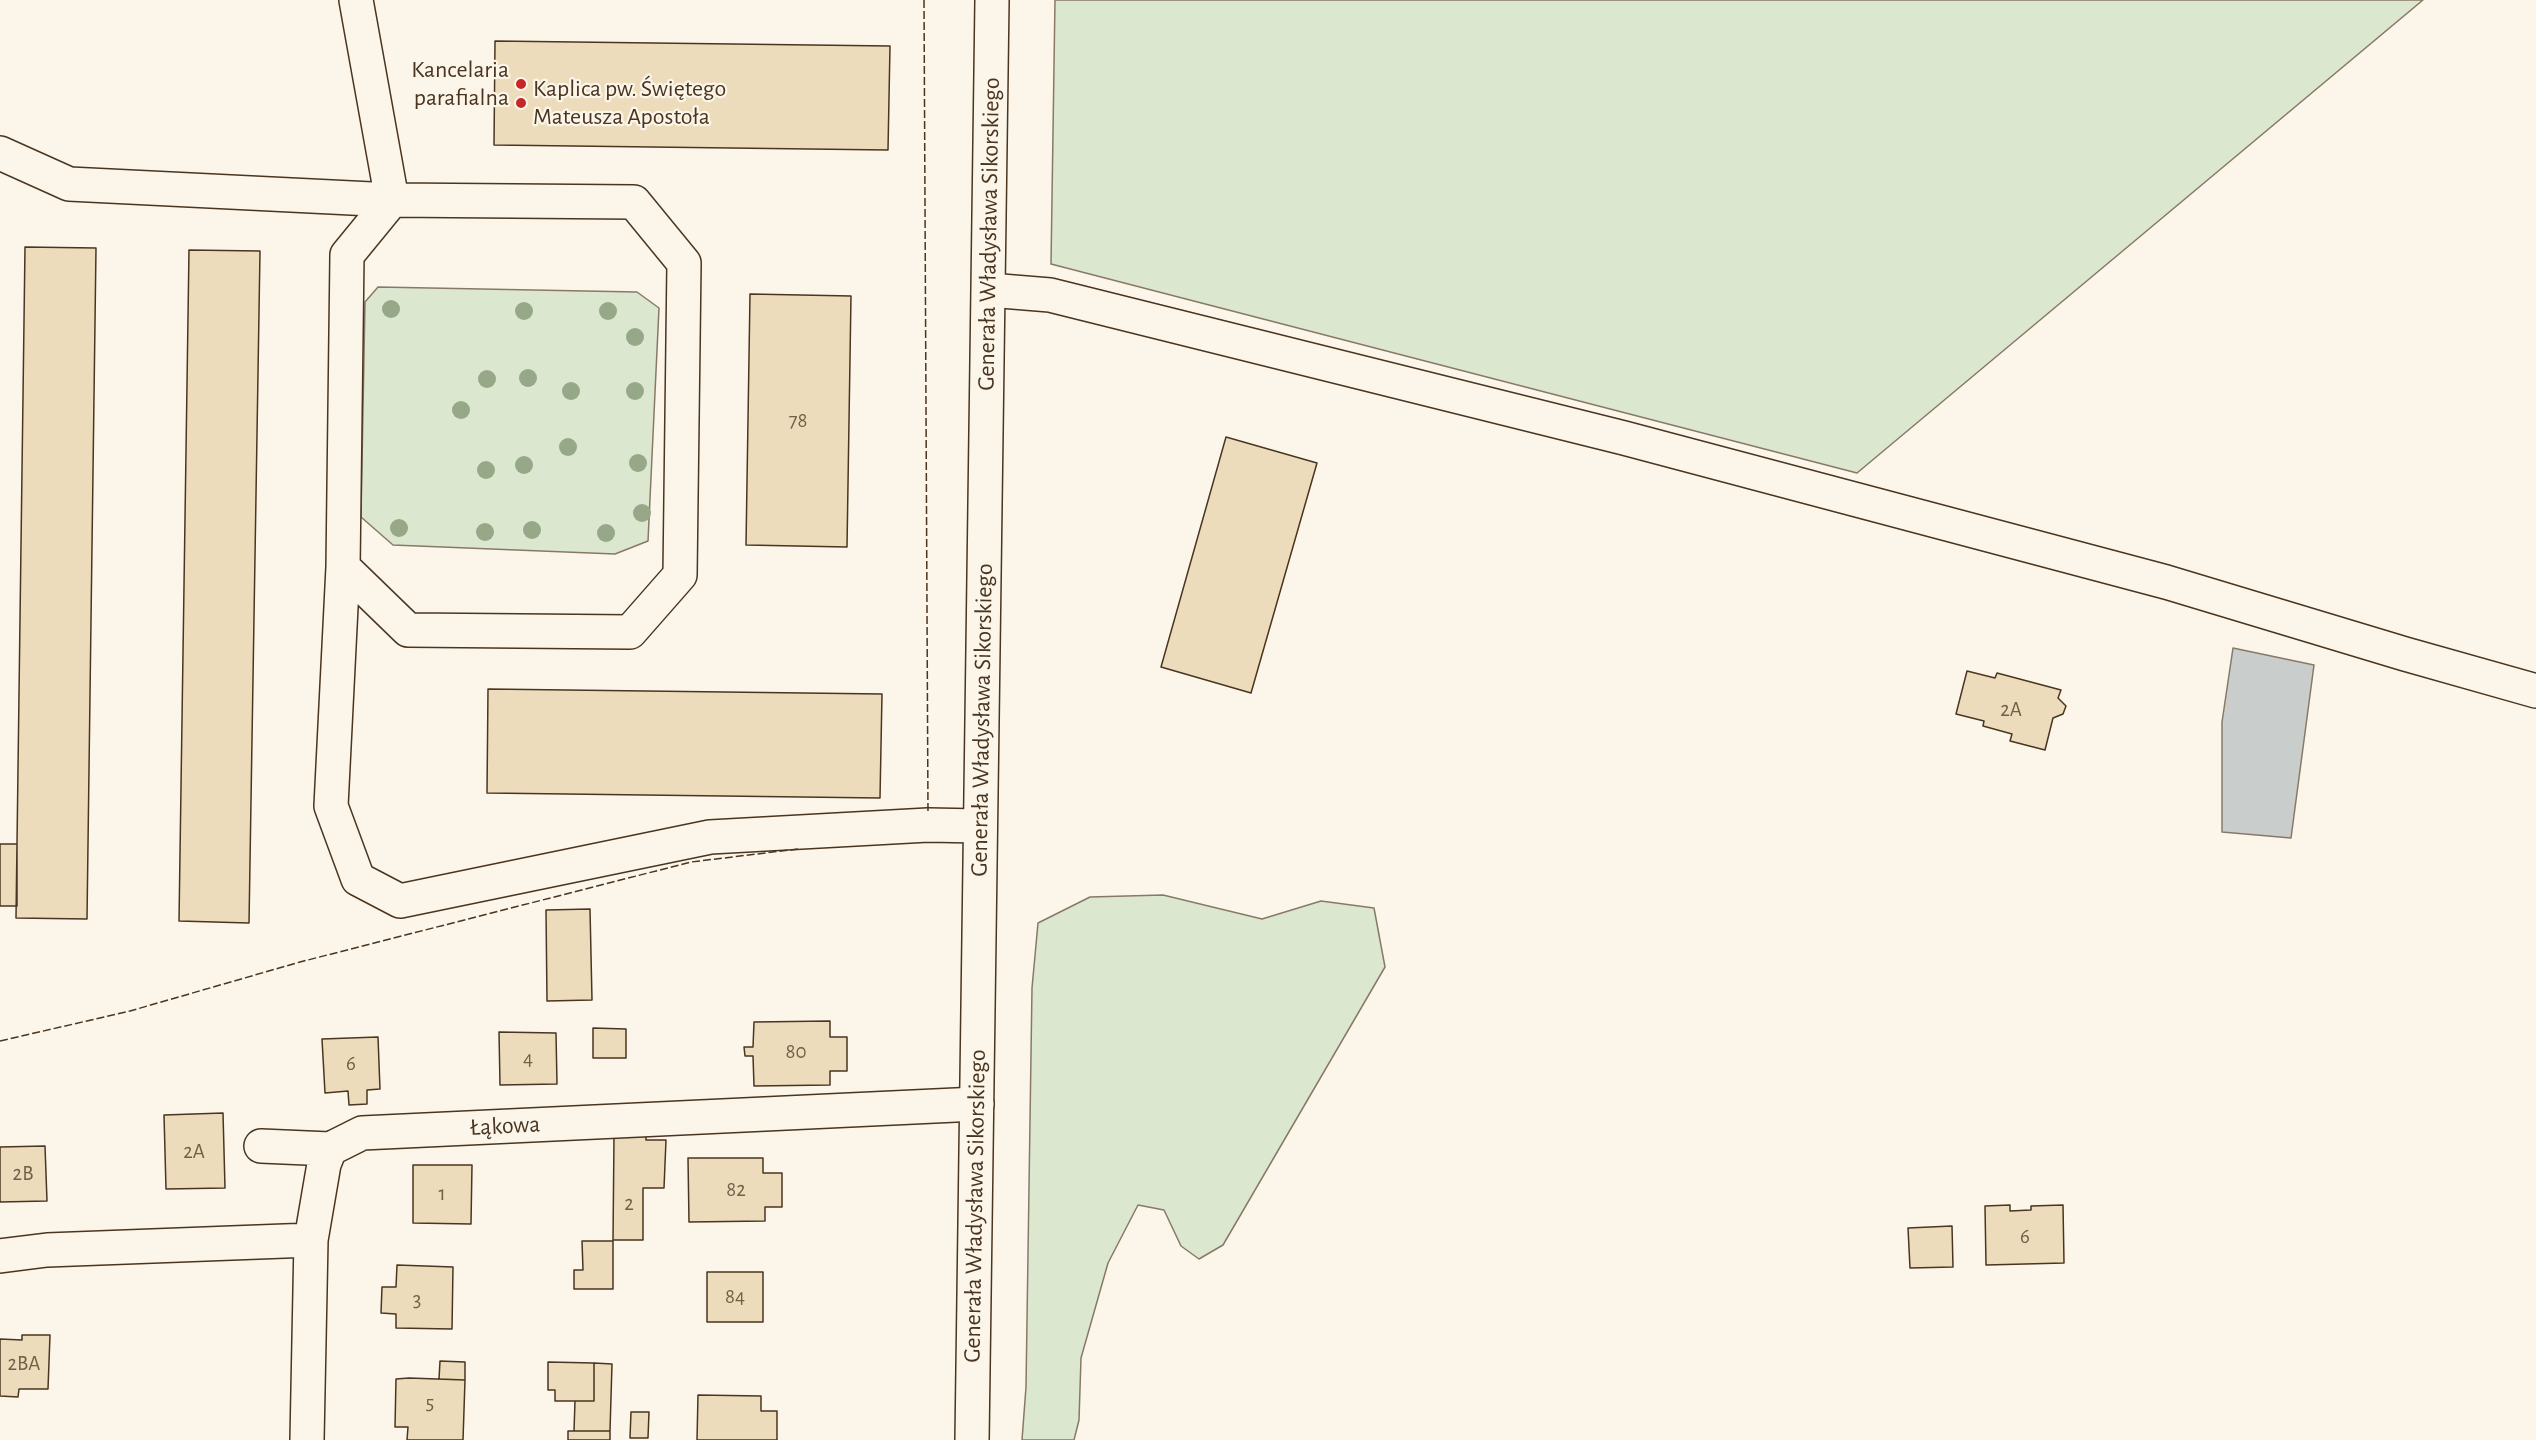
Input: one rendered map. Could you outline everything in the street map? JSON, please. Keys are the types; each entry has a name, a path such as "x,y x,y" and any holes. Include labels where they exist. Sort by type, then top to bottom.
{"street":[{"path":"356,0 392,200 347,255 343,567 331,806 358,879 400,901 710,837 928,825 980,826"},
{"name":"Generała Władysława Sikorskiego","path":"972,1440 992,0"},
{"path":"0,153 69,184 392,200 634,202 684,263 680,575 630,632 408,630 343,567"},
{"path":"989,290 1050,295 1624,438 2166,582 2536,691"},
{"name":"Łąkowa","path":"330,1149 362,1133 976,1104"},
{"path":"261,1146 330,1149 324,1164 311,1240 307,1440"},
{"path":"0,1256 47,1250 311,1240"}],"green space":[{"path":"1055,0 2423,0 1857,473 1051,264"},
{"path":"378,287 637,292 659,308 648,541 615,554 393,545 361,517 365,302"},
{"path":"1163,895 1262,919 1321,901 1374,908 1385,967 1223,1245 1199,1259 1181,1246 1164,1210 1138,1205 1108,1263 1081,1358 1079,1420 1074,1440 1022,1440 1026,1387 1032,988 1038,923 1090,897"}],"shaded area":[{"path":"2233,648 2314,665 2291,838 2222,832 2222,722"}],"building":[{"path":"495,41 890,46 888,150 494,145"},
{"path":"25,247 96,248 87,919 16,918"},
{"path":"189,250 260,251 249,923 179,921"},
{"path":"750,294 851,296 847,547 746,545"},
{"path":"1226,437 1317,463 1251,693 1161,667"},
{"path":"1967,671 1995,678 1997,673 2061,690 2058,698 2066,706 2063,714 2053,718 2045,750 2010,741 2012,734 1983,726 1984,721 1956,714"},
{"path":"488,689 882,694 880,798 487,793"},
{"path":"0,844 17,844 17,906 0,906"},
{"path":"590,909 592,1000 547,1001 546,910"},
{"path":"830,1021 830,1037 847,1037 847,1071 830,1071 830,1085 754,1086 753,1056 745,1056 744,1047 753,1047 754,1022"},
{"path":"593,1028 626,1029 626,1058 593,1058"},
{"path":"499,1032 556,1033 557,1084 500,1085"},
{"path":"378,1037 380,1089 367,1090 367,1104 349,1105 348,1091 325,1093 322,1039"},
{"path":"223,1113 225,1188 166,1189 164,1115"},
{"path":"614,1136 646,1136 646,1140 666,1140 664,1188 643,1188 643,1240 613,1240"},
{"path":"45,1146 47,1201 0,1202 0,1147"},
{"path":"688,1158 763,1158 763,1173 782,1173 782,1207 765,1207 765,1221 689,1222"},
{"path":"413,1165 472,1165 471,1224 413,1223"},
{"path":"2010,1205 2010,1211 2031,1210 2031,1206 2063,1205 2064,1263 1986,1265 1985,1206"},
{"path":"1952,1226 1953,1267 1910,1268 1908,1228"},
{"path":"582,1241 613,1241 613,1289 574,1289 574,1270 583,1270"},
{"path":"397,1265 453,1267 452,1329 396,1328 396,1314 381,1313 382,1287 396,1287"},
{"path":"707,1272 763,1272 763,1322 707,1322"},
{"path":"22,1335 50,1335 48,1389 19,1389 18,1397 0,1396 0,1339 22,1340"},
{"path":"440,1361 465,1362 465,1380 439,1379"},
{"path":"548,1362 594,1363 594,1401 555,1401 555,1390 548,1390"},
{"path":"594,1363 612,1364 610,1431 574,1431 575,1401 594,1401"},
{"path":"396,1379 465,1380 463,1440 407,1440 408,1427 395,1427"},
{"path":"698,1395 761,1396 761,1411 777,1411 777,1440 697,1440"},
{"path":"631,1412 649,1412 648,1438 630,1438"},
{"path":"568,1431 610,1431 610,1440 568,1440"}],"fence":[{"path":"924,0 928,813"},
{"path":"0,1041 130,1011 300,962 691,862 798,849"}],"place":[{"name":"Kancelaria parafialna","path":"521,84"},
{"name":"Kaplica pw. Świętego Mateusza Apostoła","path":"521,103"}]}
